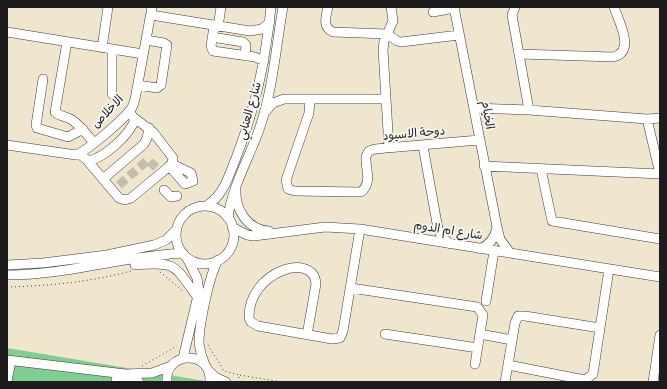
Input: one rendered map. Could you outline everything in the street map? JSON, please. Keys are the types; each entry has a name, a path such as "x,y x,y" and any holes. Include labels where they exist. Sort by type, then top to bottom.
{"street":[{"path":"102,48 108,7"},
{"path":"221,7 212,42 215,52 245,52 264,61"},
{"name":"شارع العنابي","path":"206,206 221,194 250,122 261,80 271,7"},
{"path":"328,7 325,24 328,29 333,32 388,34 397,41 401,42 459,35"},
{"path":"389,148 383,50 392,21 391,7"},
{"path":"515,7 512,15 529,110"},
{"path":"520,54 620,56 625,50 626,42 614,7"},
{"name":"شارع العنابي","path":"228,218 232,199 264,113 271,83 281,8"},
{"path":"433,12 454,8"},
{"name":"الخيام","path":"454,8 496,228 500,239 510,253"},
{"path":"152,11 216,26 250,31 262,29 270,22"},
{"name":"الاخلاص","path":"79,154 94,143 129,111 134,103 152,11"},
{"path":"250,31 258,36 266,46"},
{"path":"7,32 143,54"},
{"path":"138,85 157,88 161,85 167,45 164,43 146,40"},
{"path":"67,42 55,112 71,119 83,129 94,143"},
{"path":"212,42 241,42 245,52"},
{"path":"112,49 112,94"},
{"path":"43,79 36,125 37,128 68,137 83,129"},
{"path":"271,83 277,94 284,99"},
{"path":"264,113 272,103 284,99 386,99"},
{"name":"دوحة الاسيود","path":"310,100 309,113 286,180 288,189 295,191 361,192 367,187 368,180 366,156 369,151 479,140"},
{"path":"474,108 529,110 648,119 660,118"},
{"path":"129,111 135,119 149,128 172,154 173,158 170,165 160,171 159,185 171,197 178,195 188,184 183,182 170,165"},
{"path":"88,161 99,157 128,133 135,119"},
{"path":"484,166 660,174 648,119"},
{"path":"103,179 144,144 149,128"},
{"path":"7,145 67,155 79,154 88,161 119,198 128,200 159,185"},
{"path":"423,146 438,229 442,238 450,244"},
{"path":"541,169 552,221 660,239"},
{"path":"112,191 120,184"},
{"path":"237,186 236,197 238,206 250,225 259,230 279,232"},
{"path":"7,265 43,263 115,253 161,243 177,229 183,217 188,212 206,206 218,210 228,218 234,234 228,252 218,260 206,264 193,261 185,255 159,255 106,265 48,273 7,275"},
{"name":"شارع ام الدوم","path":"232,227 250,236 325,227 360,229 660,277"},
{"path":"480,249 490,242 495,236 496,228"},
{"path":"177,229 177,242 197,278 198,298 183,358"},
{"path":"307,335 316,284 312,273 307,269 292,268 272,275 258,287 253,295 249,314 251,322 258,326 332,340 340,338 343,330 351,288 360,229"},
{"path":"426,240 434,235 438,229"},
{"path":"486,301 494,251"},
{"path":"210,382 200,349 200,339 210,280 218,260"},
{"path":"106,265 123,266 164,263 170,264 177,270 198,298"},
{"path":"508,365 585,380 589,378 592,374 610,269"},
{"path":"351,288 477,307 483,315 475,364"},
{"path":"505,382 516,319 522,315 600,328"},
{"path":"385,334 478,348"},
{"path":"480,334 512,340"},
{"path":"653,382 660,335"},
{"path":"7,381 9,360 34,364 136,374 152,373 172,366 183,358 195,358 226,382"},
{"path":"34,364 44,369 139,382"},
{"path":"167,382 168,372 172,366"}],"path":[{"path":"160,272 164,263"},
{"path":"7,287 88,281 134,270"},
{"path":"156,270 188,295"},
{"path":"239,382 240,376 282,382"}],"green space":[{"path":"7,348 211,382 7,382"}],"tunnel":[{"path":"119,185 148,160 159,170"}]}
